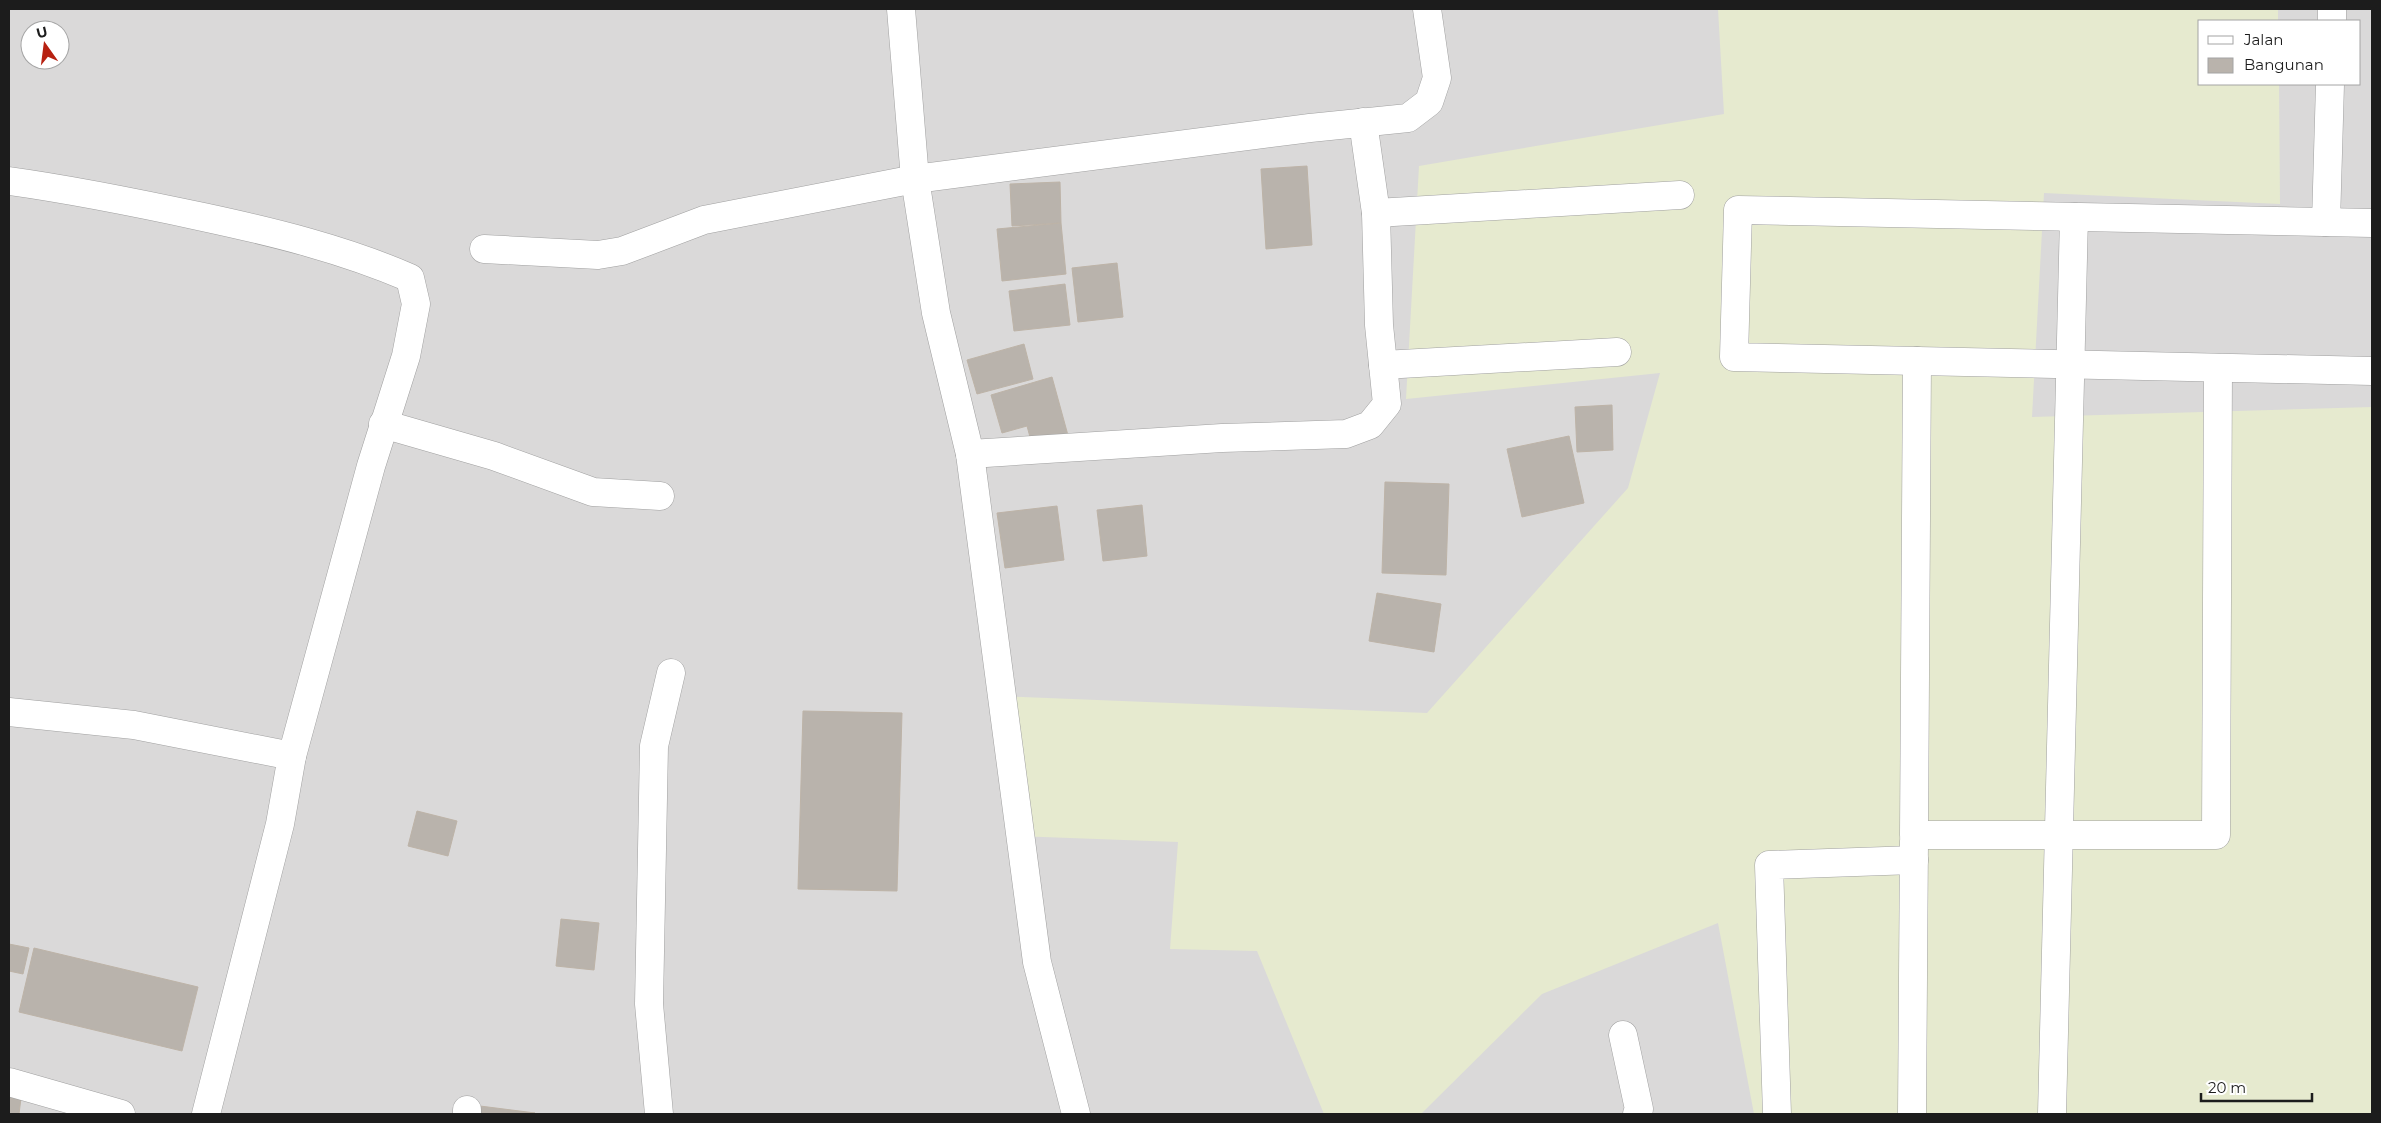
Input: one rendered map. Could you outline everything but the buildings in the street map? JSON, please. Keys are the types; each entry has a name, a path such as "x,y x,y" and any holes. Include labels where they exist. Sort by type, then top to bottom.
{"street":[{"path":"901,9 915,179 936,313 970,454 1037,962 1076,1114"},
{"path":"484,250 589,255 610,253 622,251 704,220 915,179 1363,122 1408,118 1429,102 1437,78 1427,9"},
{"path":"2326,222 2330,85"},
{"path":"970,454 1222,438 1346,434 1370,425 1386,404 1379,325 1376,213 1363,122"},
{"path":"9,181 93,193 266,230 369,260 410,278 416,304 406,356 383,424 292,756 280,824 206,1114"},
{"path":"1376,213 1680,195"},
{"path":"2372,223 1738,210 1734,357 2372,371"},
{"path":"2052,1114 2074,217"},
{"path":"1383,365 1617,352"},
{"path":"1912,1114 1917,362"},
{"path":"1777,1114 1769,865 1914,847 2059,835 2216,835 2218,368"},
{"path":"383,424 494,456 593,492 660,496"},
{"path":"659,1114 649,1004 654,746 672,673"},
{"path":"9,712 134,725 292,756"},
{"path":"1623,1035 1639,1109 1637,1114"},
{"path":"9,1082 121,1114"}],"shaded area":[{"path":"9,9 2372,9 2372,1114 9,1114"}],"green space":[{"path":"1718,9 2278,9 2278,20 2198,20 2198,85 2279,85 2280,204 2044,193 2032,417 2372,407 2372,1114 1754,1114 1718,923 1542,994 1421,1114 1324,1114 1257,951 1170,949 1178,842 1014,836 995,696 1427,713 1628,488 1660,373 1406,399 1419,166 1724,114"}]}
